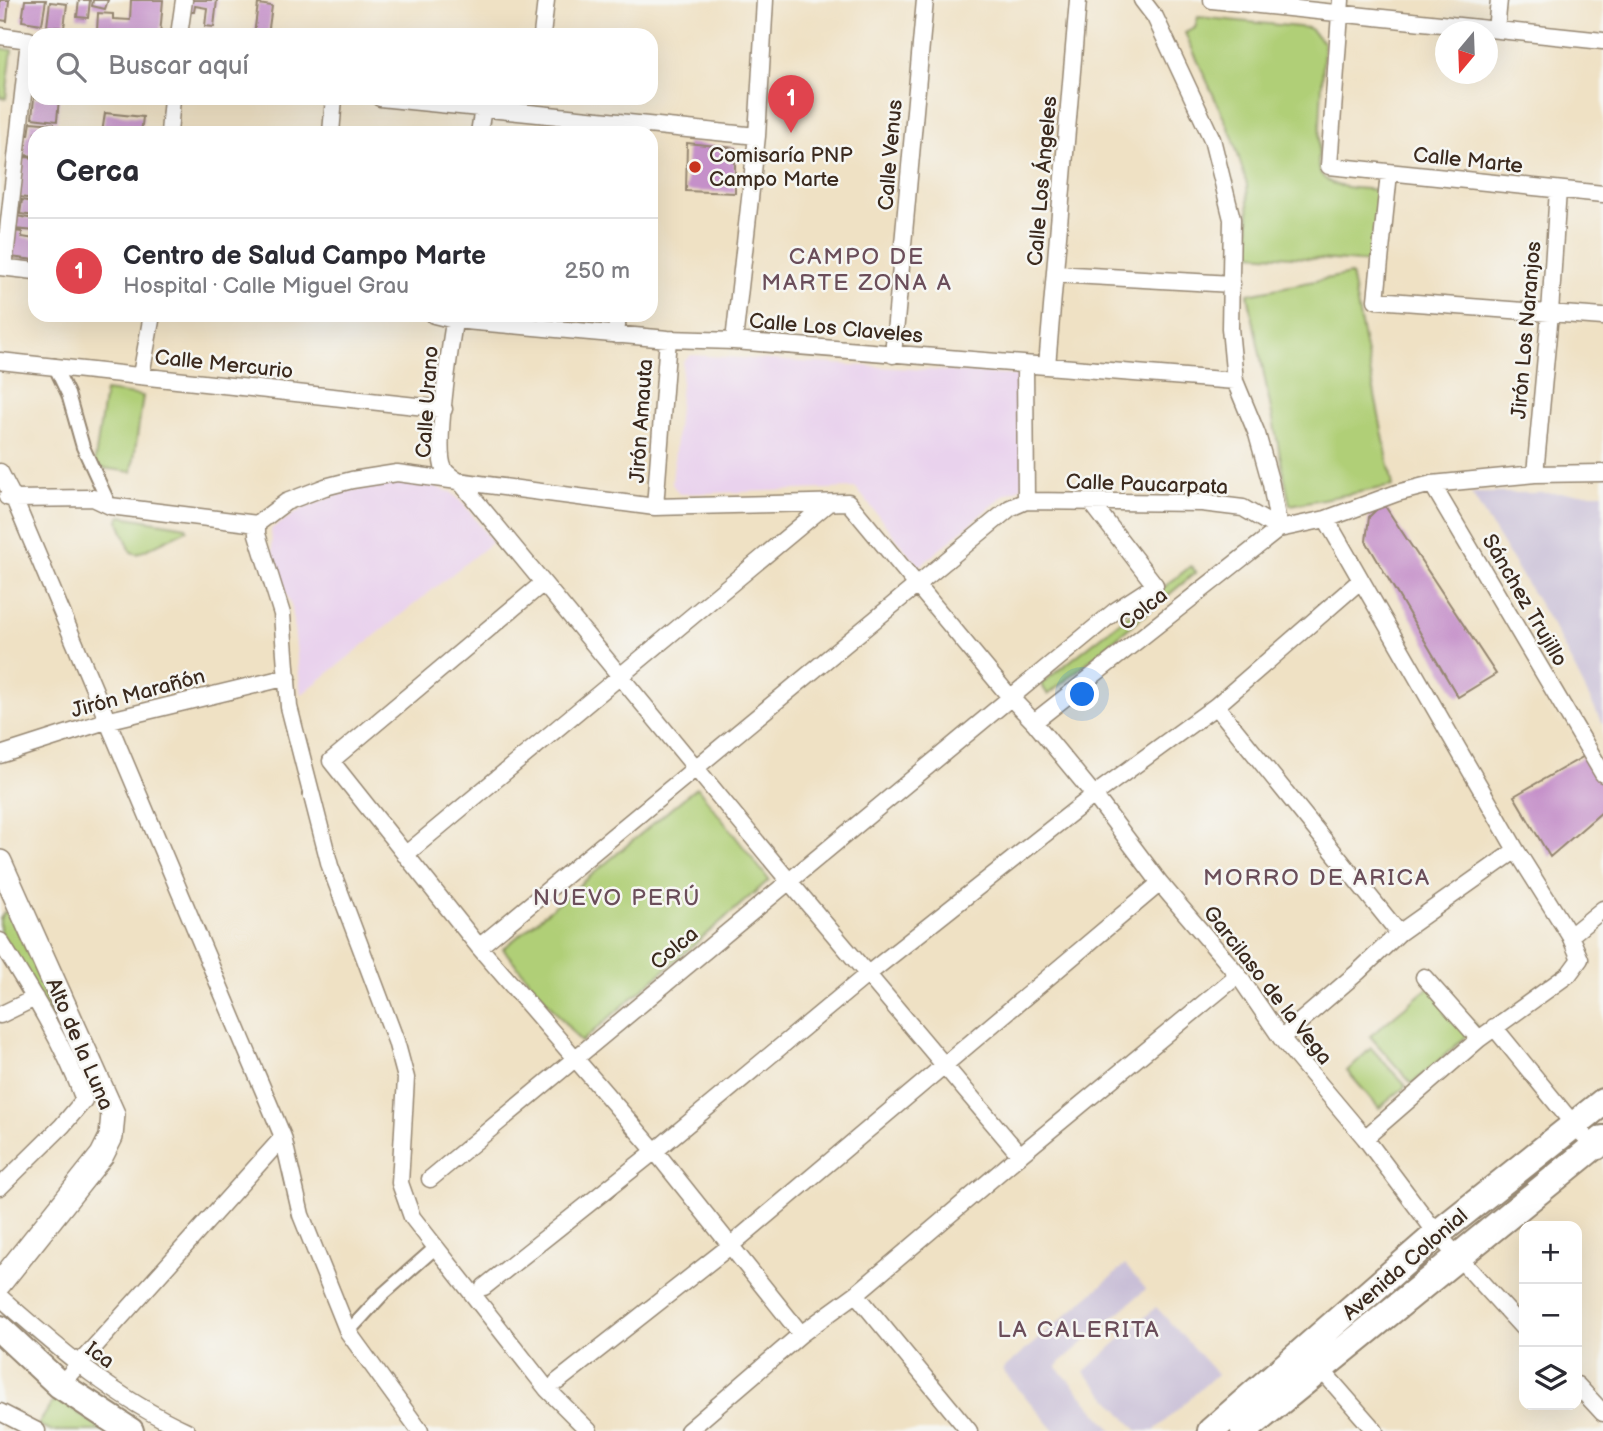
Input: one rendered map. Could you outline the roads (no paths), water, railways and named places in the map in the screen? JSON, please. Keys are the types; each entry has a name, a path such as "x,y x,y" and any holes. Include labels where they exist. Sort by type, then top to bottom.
{"main road":[{"name":"Alto de la Luna","path":"0,862 8,897 113,1114 111,1137 102,1155 0,1283"},
{"name":"Avenida Colonial","path":"1244,1431 1437,1234 1603,1102"},
{"name":"Avenida Colonial","path":"1211,1431 1457,1257 1600,1147"},
{"path":"0,1329 68,1375 130,1431"}],"street":[{"path":"180,28 184,0"},
{"path":"543,28 546,0"},
{"path":"734,341 757,136 765,0"},
{"name":"Calle Venus","path":"894,355 925,0"},
{"name":"Calle Los Ángeles","path":"1047,366 1079,0"},
{"path":"1142,0 1155,17 1212,139 1232,219 1230,328 1235,381 1257,434 1271,484 1279,529 1326,519 1397,493 1433,484 1535,474 1603,473"},
{"path":"1212,0 1340,7 1435,21"},
{"path":"1497,21 1499,0"},
{"name":"Calle Marte","path":"1340,7 1329,166 1603,194"},
{"path":"1498,30 1603,41"},
{"path":"0,36 28,40"},
{"path":"28,48 2,267 28,270"},
{"path":"170,126 171,105"},
{"path":"332,126 333,105"},
{"path":"452,105 483,108 534,106 629,126"},
{"path":"480,126 483,108"},
{"path":"658,129 757,136"},
{"path":"1389,173 1376,300 1603,317"},
{"name":"Jirón Los Naranjos","path":"1535,474 1558,190"},
{"path":"1055,274 1232,284"},
{"path":"141,376 151,322"},
{"name":"Calle Urano","path":"453,322 440,460 445,472 461,482 788,880 1020,1155"},
{"name":"Calle Los Claveles","path":"499,322 617,335 734,341 1235,381"},
{"path":"617,335 618,322"},
{"name":"Jirón Amauta","path":"655,507 668,339"},
{"name":"Calle Mercurio","path":"0,361 443,410"},
{"path":"54,365 68,394 83,447 110,506"},
{"path":"479,947 1010,508 1026,501 1025,365"},
{"path":"0,472 7,497 106,721 283,1137 301,1215 348,1332 420,1431"},
{"path":"7,497 93,498 110,506 257,524 286,502 325,487 397,473 655,507 827,504"},
{"name":"Sánchez Trujillo","path":"1433,484 1603,774"},
{"name":"Calle Paucarpata","path":"1026,501 1202,503 1243,508 1279,529"},
{"name":"Garcilaso de la Vega","path":"827,504 848,502 1010,697 1034,722 1094,795 1160,883 1238,975 1281,1038 1365,1138 1437,1234 1519,1324"},
{"name":"Colca","path":"430,1179 1010,697 1115,611 1155,585 1091,502"},
{"path":"405,855 827,504"},
{"path":"1326,519 1516,850 1570,936 1580,959 1569,974 1479,1039 1365,1138"},
{"path":"257,524 257,534 282,614 289,707 330,866 396,1041 406,1078 400,1183 412,1217 547,1390 589,1431"},
{"name":"Colca","path":"1034,722 1279,529"},
{"path":"484,1287 654,1151 867,974 1094,795 1216,706 1361,580"},
{"path":"543,583 331,761 479,947 654,1151 801,1334"},
{"name":"Jirón Marañón","path":"0,755 106,721 288,677"},
{"path":"1216,706 1399,933"},
{"path":"1281,1038 1399,933 1516,850"},
{"path":"557,1382 730,1246 1160,883"},
{"path":"1570,936 1603,909"},
{"path":"0,941 35,998 78,1083 83,1100 62,1126 0,1187"},
{"path":"688,1431 801,1334 856,1294 1238,975"},
{"path":"1424,977 1479,1039"},
{"path":"0,1015 35,998"},
{"path":"1494,1027 1574,1125 1600,1147"},
{"path":"68,1375 283,1137"},
{"path":"348,1332 382,1295 435,1248"},
{"path":"856,1294 969,1431"},
{"name":"Ica","path":"0,1297 68,1375 187,1431"},
{"path":"1307,1364 1375,1431"},
{"path":"1582,1390 1603,1413"},
{"path":"0,1412 37,1431"}],"place":[{"name":"Centro de Salud Campo Marte","path":"791,133"},
{"name":"Comisaría PNP Campo Marte","path":"695,167"}],"district":[{"name":"CAMPO DE MARTE ZONA A","path":"857,269"},
{"name":"MORRO DE ARICA","path":"1317,877"},
{"name":"NUEVO PERÚ","path":"617,897"},
{"name":"LA CALERITA","path":"1079,1329"}]}
